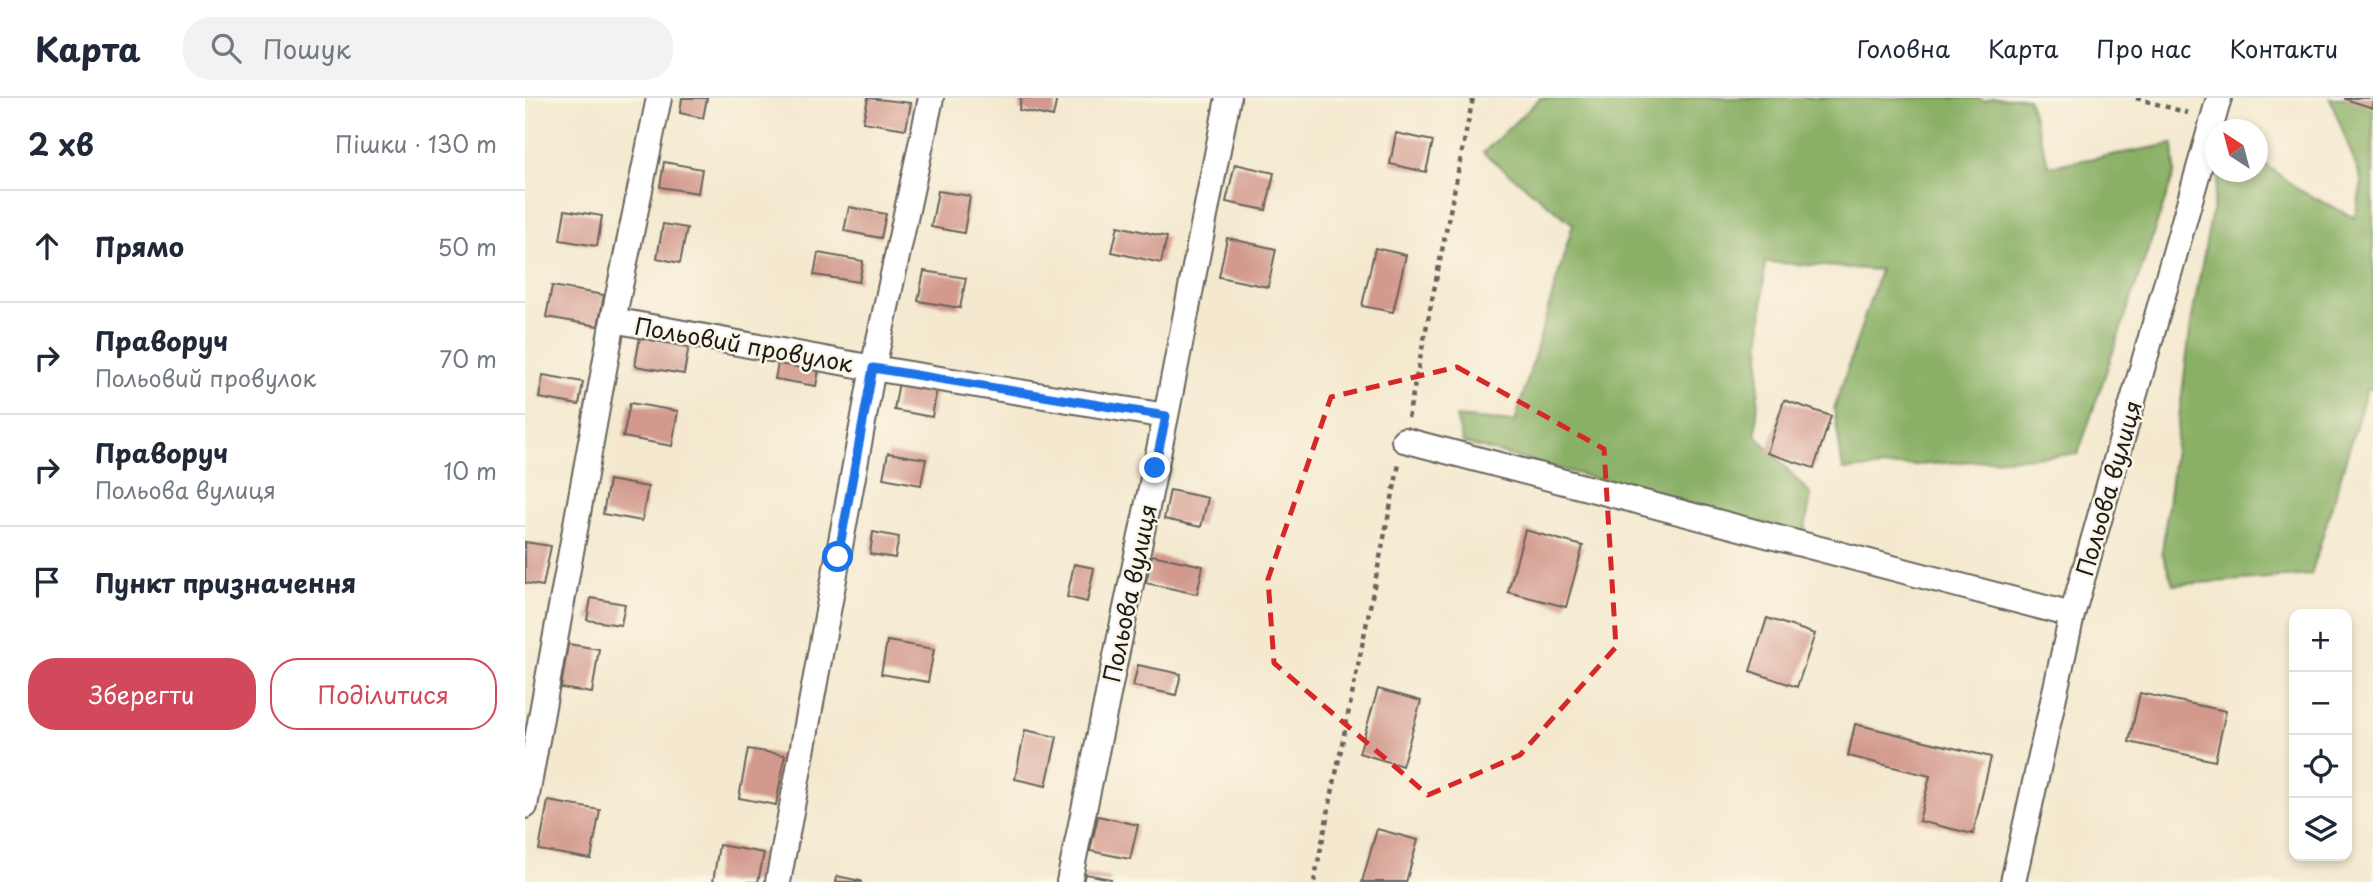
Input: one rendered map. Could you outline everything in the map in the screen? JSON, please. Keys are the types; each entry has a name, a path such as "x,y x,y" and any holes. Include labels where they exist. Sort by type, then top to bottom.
{"street":[{"path":"525,806 613,320 659,98"},
{"path":"778,882 873,368 931,98"},
{"name":"Польова вулиця","path":"1069,882 1166,416 1227,98"},
{"name":"Польова вулиця","path":"2013,882 2072,615 2216,109"},
{"name":"Польовий провулок","path":"613,320 873,368 1166,416"},
{"path":"1404,440 2072,615"}],"path":[{"path":"1314,882 1473,98"},
{"path":"2136,98 2216,109"}],"highlighted area":[{"path":"1457,367 1604,449 1616,647 1520,755 1428,795 1274,663 1268,579 1331,397"}],"green space":[{"path":"1540,98 1977,98 1985,101 1992,98 2028,98 2049,166 2173,144 2175,171 2078,454 1843,470 1834,409 1880,270 1765,262 1756,435 1811,495 1804,535 1463,443 1456,417 1515,422 1573,224 1483,153"},
{"path":"2330,98 2373,98 2373,389 2367,389 2311,575 2173,585 2162,552 2191,323 2217,182 2268,182 2268,166 2301,191 2355,218 2362,182"}],"building":[{"path":"682,98 707,98 703,118 680,113"},
{"path":"868,98 911,103 906,129 863,122"},
{"path":"1021,98 1057,98 1053,117 1019,110"},
{"path":"2373,98 2373,108 2345,99"},
{"path":"1396,133 1433,141 1426,172 1390,164"},
{"path":"664,162 702,169 698,193 660,187"},
{"path":"1235,164 1274,173 1266,210 1226,202"},
{"path":"938,191 970,196 964,233 931,227"},
{"path":"849,207 886,214 881,238 844,231"},
{"path":"565,210 602,216 597,246 560,240"},
{"path":"663,224 687,228 680,263 657,258"},
{"path":"1118,226 1167,237 1161,263 1112,252"},
{"path":"1227,238 1276,249 1268,287 1219,277"},
{"path":"1375,248 1406,255 1393,312 1362,306"},
{"path":"818,253 863,261 859,282 814,275"},
{"path":"924,271 966,278 960,308 918,301"},
{"path":"552,286 604,295 598,326 546,317"},
{"path":"640,337 689,345 684,374 635,366"},
{"path":"779,358 820,365 816,386 775,379"},
{"path":"543,375 583,382 579,405 539,398"},
{"path":"899,382 937,388 932,417 894,410"},
{"path":"1784,400 1831,416 1814,468 1767,453"},
{"path":"630,403 678,411 672,446 623,437"},
{"path":"888,453 926,459 921,485 883,478"},
{"path":"609,480 648,487 642,521 603,514"},
{"path":"1170,490 1208,498 1201,527 1164,519"},
{"path":"1525,530 1583,546 1566,607 1508,592"},
{"path":"873,532 899,537 895,558 870,554"},
{"path":"525,542 551,546 543,586 525,583"},
{"path":"1152,555 1203,566 1197,594 1146,583"},
{"path":"1074,564 1094,568 1087,602 1067,597"},
{"path":"591,598 625,604 621,625 587,620"},
{"path":"1767,618 1815,634 1797,687 1750,671"},
{"path":"887,641 934,649 928,682 881,674"},
{"path":"568,644 599,649 592,693 561,688"},
{"path":"1138,665 1181,674 1176,695 1133,686"},
{"path":"1378,689 1421,701 1402,766 1359,753"},
{"path":"2140,693 2226,711 2215,761 2129,742"},
{"path":"1855,724 1991,757 1973,834 1919,821 1930,776 1848,756"},
{"path":"1025,730 1057,737 1046,786 1015,779"},
{"path":"748,749 785,755 776,805 739,798"},
{"path":"548,801 600,810 591,859 539,850"},
{"path":"1098,816 1138,825 1130,859 1090,851"},
{"path":"1377,829 1418,840 1406,882 1362,882"},
{"path":"719,845 764,853 758,882 713,882"},
{"path":"1085,874 1111,879 1110,882 1083,882"},
{"path":"837,876 861,881 861,882 836,882"}],"route":[{"path":"838,557 873,368 1166,416 1155,468"}]}
